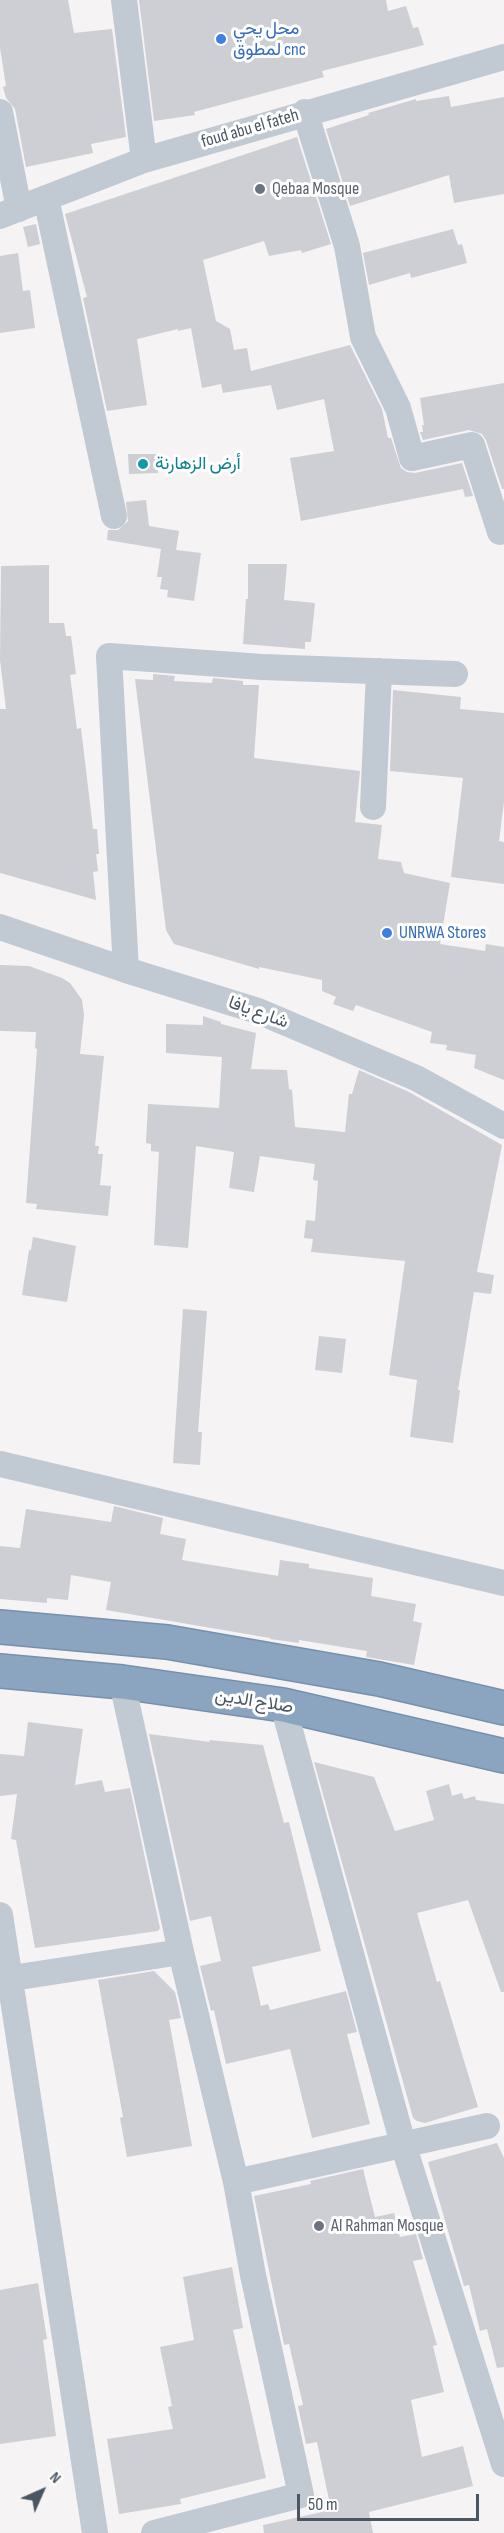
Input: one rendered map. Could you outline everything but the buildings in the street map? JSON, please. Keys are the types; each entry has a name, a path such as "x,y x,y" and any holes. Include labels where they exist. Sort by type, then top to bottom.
{"highway":[{"path":"0,1627 167,1642 379,1679 504,1708"},
{"name":"صلاح الدين","path":"0,1671 122,1682 284,1705 504,1756"}],"street":[{"path":"124,0 144,160"},
{"name":"foud abu el fateh","path":"10,212 144,160 305,112 504,57"},
{"path":"0,112 10,212"},
{"path":"305,112 347,246 363,337 398,408 412,458 472,445 500,532"},
{"path":"46,198 114,516"},
{"path":"126,970 109,656 262,667 455,674"},
{"path":"373,807 379,671"},
{"name":"شارع يافا","path":"0,927 126,970 258,1011 416,1078 504,1126"},
{"path":"0,1464 504,1583"},
{"path":"122,1682 181,1952 236,2181 253,2275 301,2495 154,2533"},
{"path":"284,1705 403,2144 504,2464"},
{"path":"0,1915 4,1979 95,2533"},
{"path":"4,1979 181,1952"},
{"path":"236,2181 487,2126"}],"place":[{"name":"محل يحي لمطوق cnc","path":"221,39"},
{"name":"Qebaa Mosque","path":"260,189"},
{"name":"أرض الزهارنة","path":"143,464"},
{"name":"UNRWA Stores","path":"387,933"},
{"name":"Al Rahman Mosque","path":"319,2226"}]}
